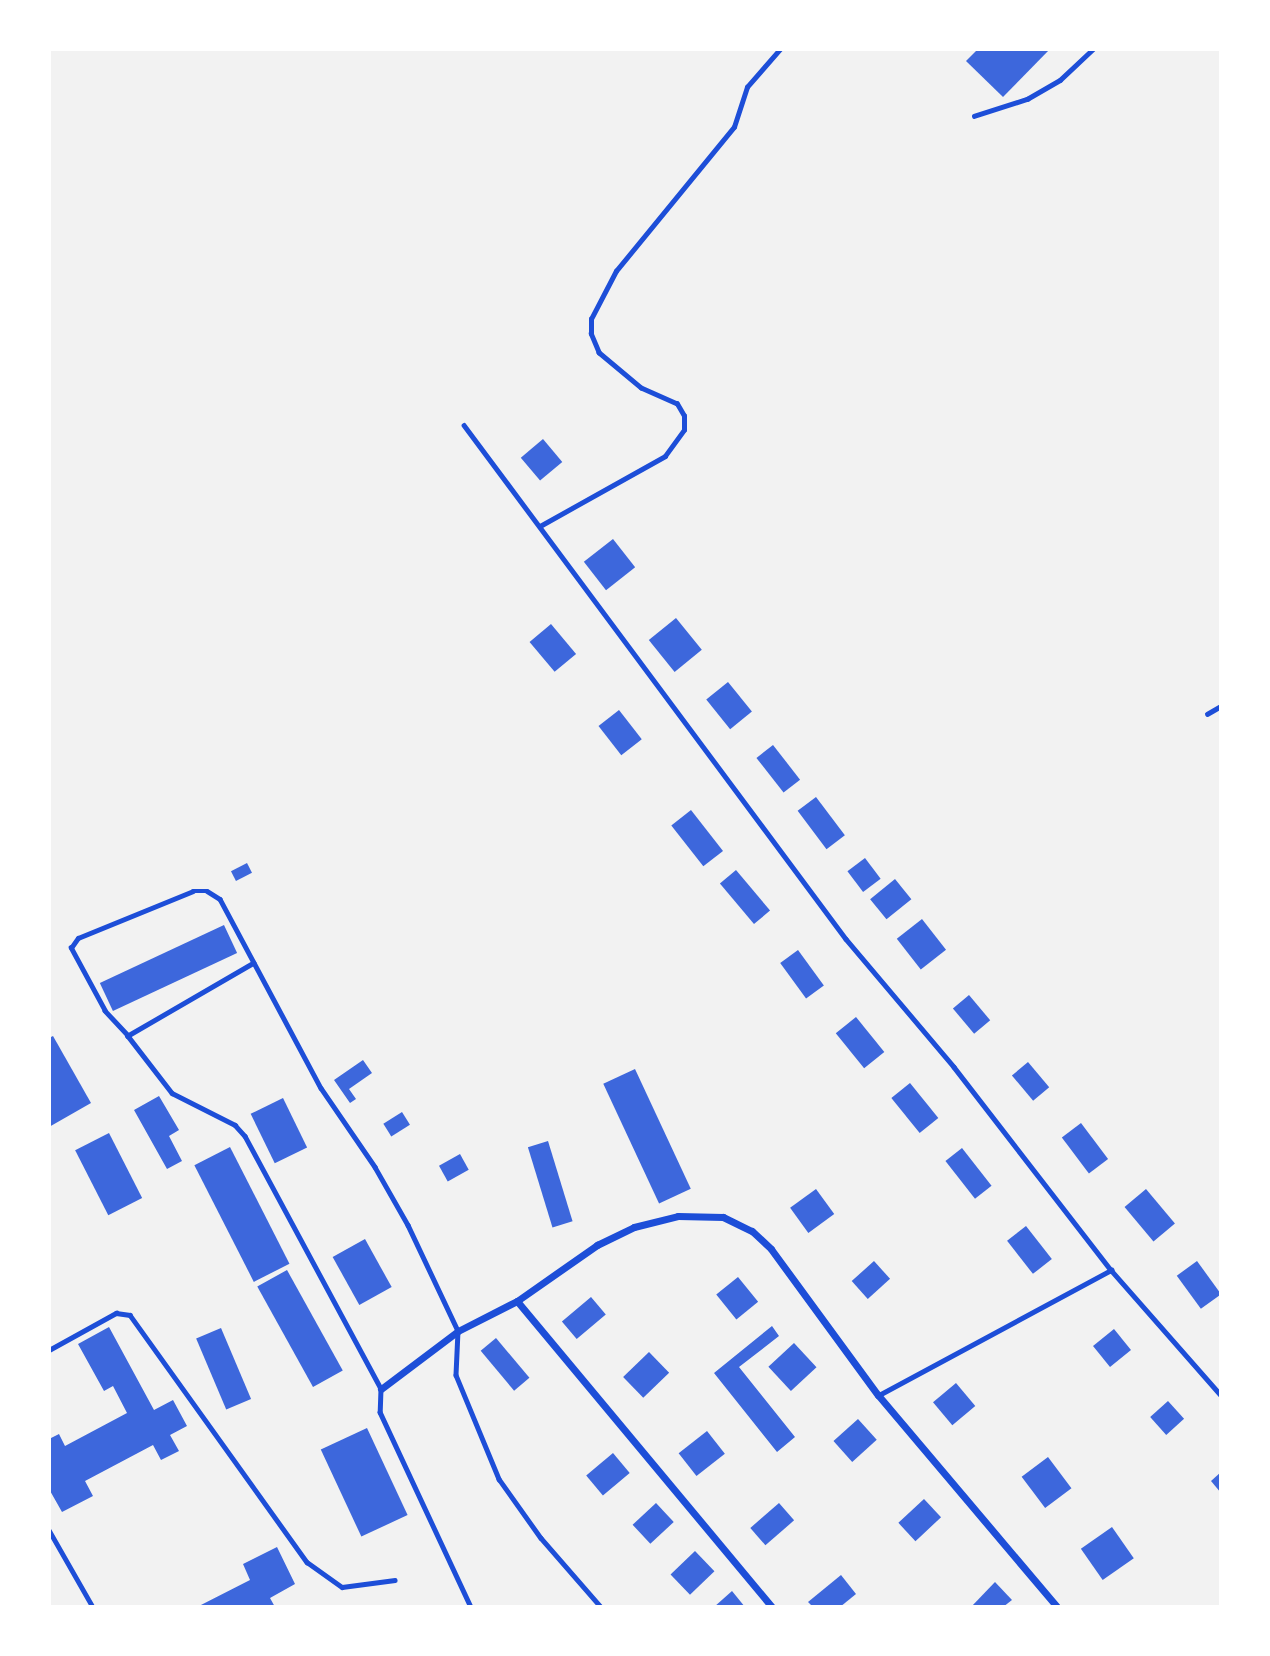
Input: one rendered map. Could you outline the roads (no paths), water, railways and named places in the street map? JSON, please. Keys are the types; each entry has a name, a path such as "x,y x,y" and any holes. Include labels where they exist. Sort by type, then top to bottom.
{"street":[{"path":"381,1389 458,1331 517,1301 597,1245 634,1227 678,1216 723,1217 752,1231 771,1249 878,1395 1057,1607"},
{"path":"517,1301 772,1607"}],"lane":[{"path":"540,526 665,456 684,430 684,416 677,404 641,388 599,353 591,319 616,271 734,127 747,87 780,49"},
{"path":"975,116 1027,99 1060,80 1093,49"},
{"path":"464,425 837,928 954,1067 1111,1270 1221,1395"},
{"path":"1208,714 1221,706"},
{"path":"471,1607 380,1412 381,1389 245,1136 234,1125 172,1093 105,1011 72,951 78,938 193,891 208,891 220,899 321,1088 395,1202 458,1331 456,1375 499,1479 541,1538 601,1607"},
{"path":"128,1036 254,963"},
{"path":"878,1395 1111,1270"},
{"path":"49,1350 116,1313 130,1315 307,1562 342,1587 395,1580"},
{"path":"49,1530 93,1607"}]}
